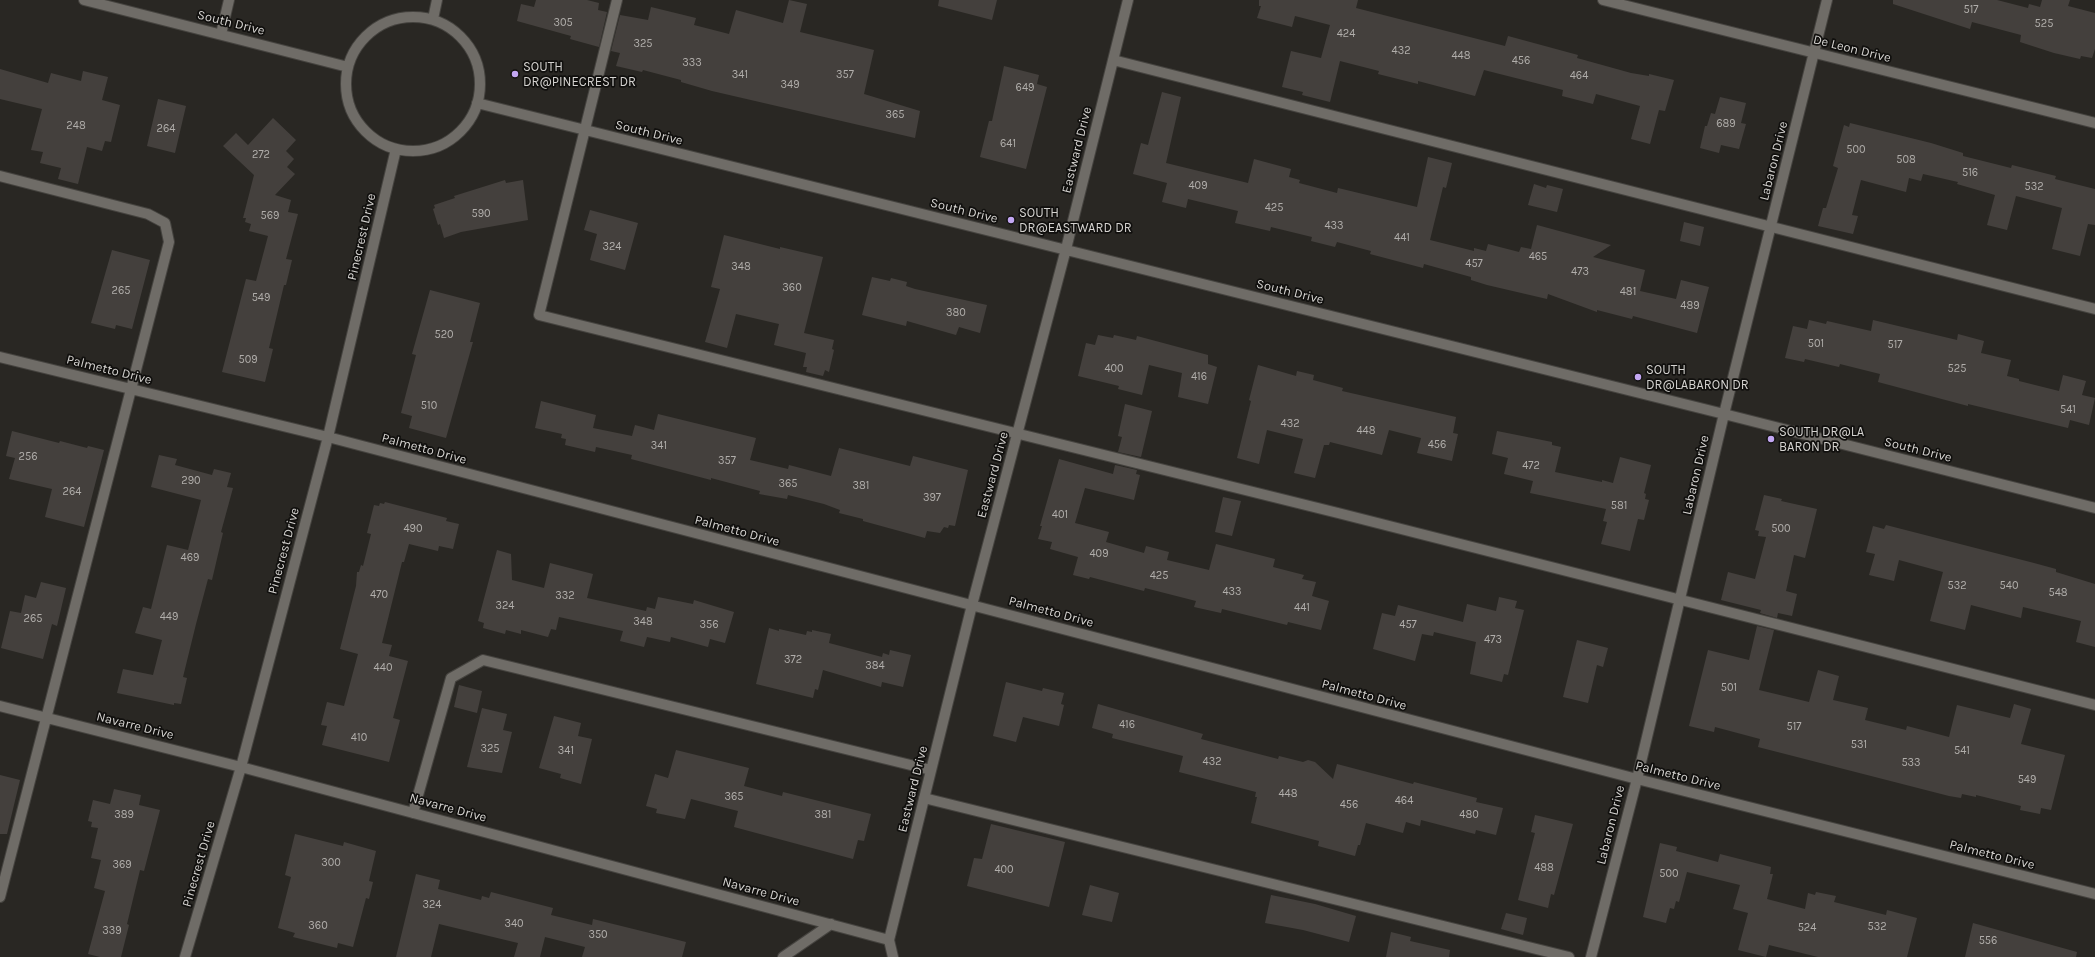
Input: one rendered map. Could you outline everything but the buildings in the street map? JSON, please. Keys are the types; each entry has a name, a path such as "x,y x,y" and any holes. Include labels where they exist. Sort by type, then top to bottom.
{"street":[{"name":"South Drive","path":"84,0 348,67"},
{"path":"221,34 229,0"},
{"path":"433,19 437,0"},
{"path":"618,0 539,315 2095,705"},
{"name":"Eastward Drive","path":"893,957 889,940 972,605 1066,249 1128,0"},
{"name":"De Leon Drive","path":"1603,0 1814,54 2095,123"},
{"name":"Labaron Drive","path":"1591,957 1637,779 1724,414 1827,0"},
{"path":"411,16 433,19 452,28 467,43 477,62 480,82 478,103 468,122 455,137 437,147 417,151 396,149 377,141 361,127 350,109 346,88 348,67 356,47 371,31 390,20 411,16"},
{"path":"1113,60 2095,309"},
{"name":"South Drive","path":"478,103 1066,249 2095,508"},
{"name":"Pinecrest Drive","path":"185,957 241,767 328,437 396,149"},
{"path":"0,176 148,214 166,224 169,242 132,389 45,717 0,897"},
{"name":"Palmetto Drive","path":"0,357 328,437 1637,779 2095,894"},
{"path":"413,813 451,678 483,660 931,770"},
{"name":"Navarre Drive","path":"0,706 241,767 889,940"},
{"path":"924,798 1569,957"},
{"path":"783,957 831,924"}],"place":[{"name":"SOUTH DR@PINECREST DR","path":"515,74"},
{"name":"SOUTH DR@EASTWARD DR","path":"1011,220"},
{"name":"SOUTH DR@LABARON DR","path":"1638,377"},
{"name":"SOUTH DR@LA BARON DR","path":"1771,439"}]}
